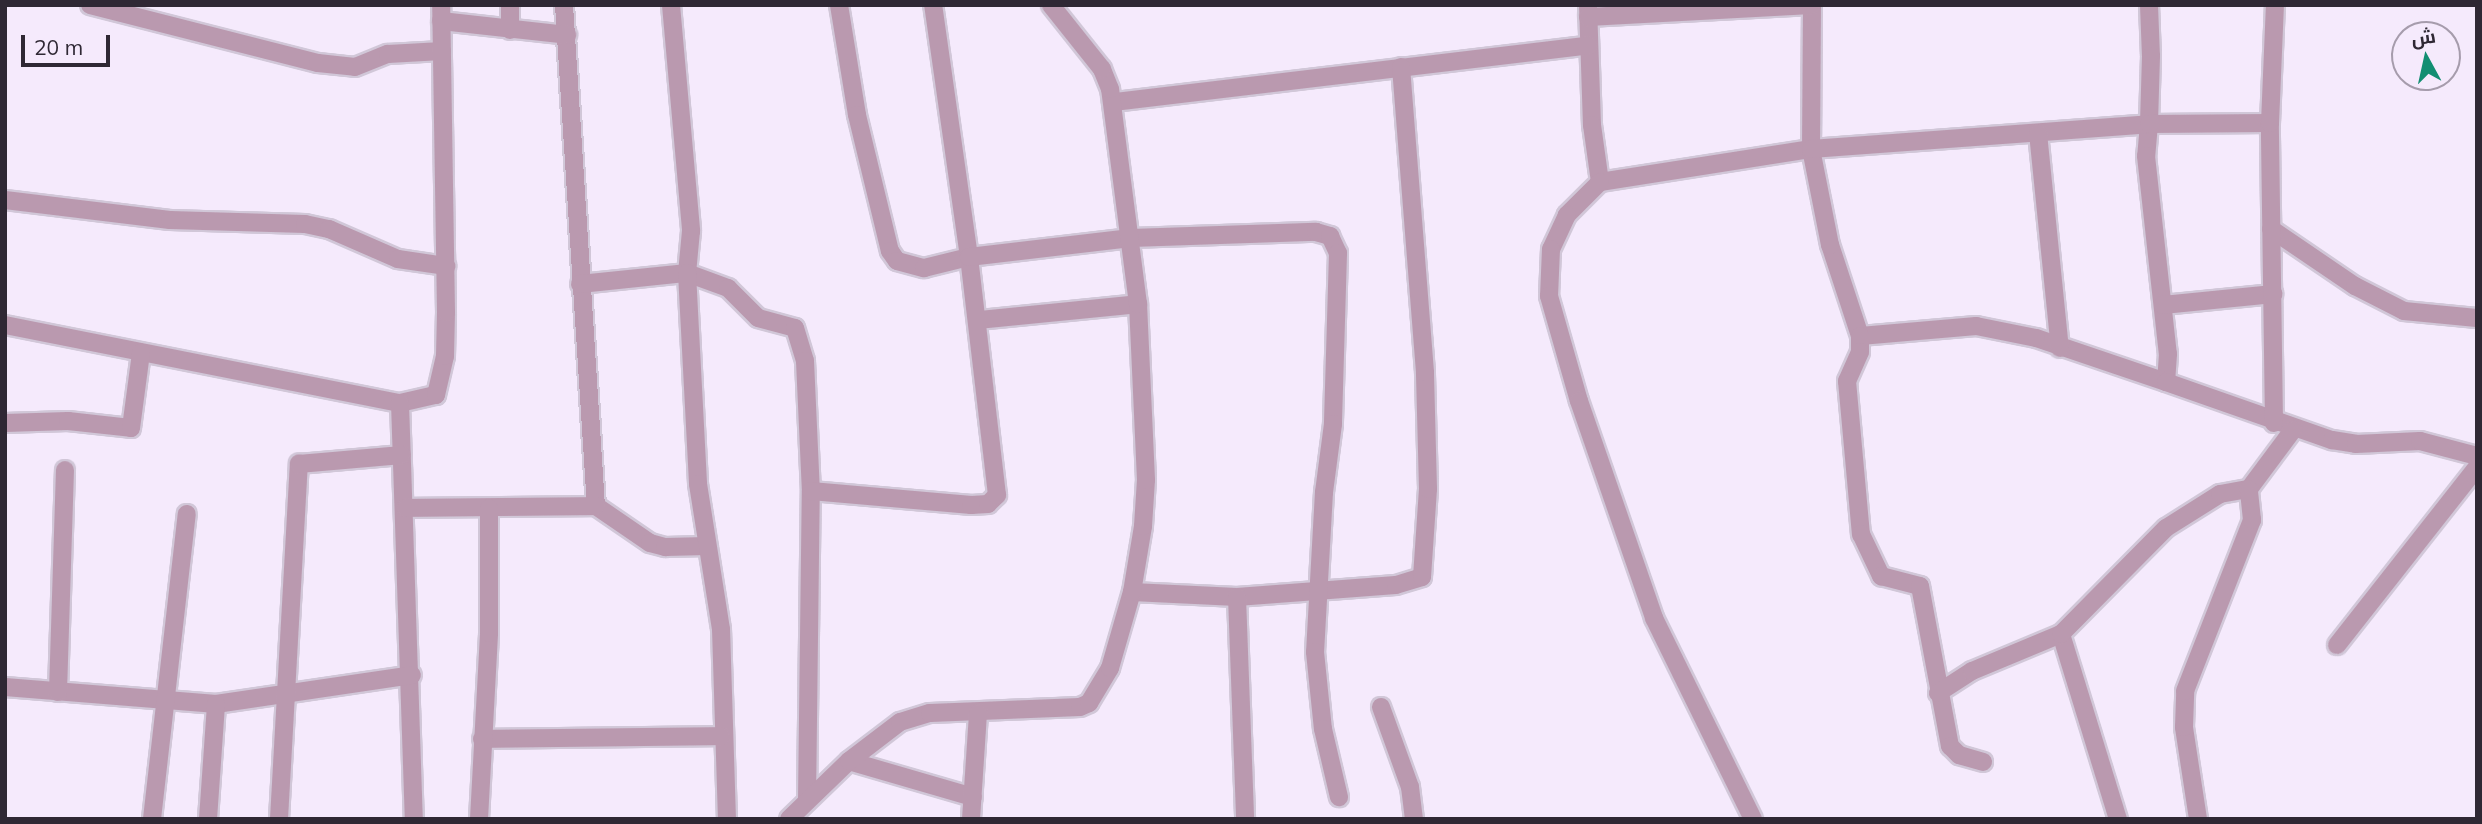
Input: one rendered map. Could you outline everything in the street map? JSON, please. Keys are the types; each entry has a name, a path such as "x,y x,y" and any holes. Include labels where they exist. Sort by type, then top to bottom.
{"street":[{"path":"90,5 318,64 355,67 388,54 442,51"},
{"path":"510,5 510,30"},
{"path":"564,5 580,284 597,506"},
{"path":"671,5 691,231 687,273 697,470 721,629 722,736 727,819"},
{"path":"839,5 857,116 890,251 897,261 924,268 969,257 1130,238 1317,232 1336,243 1333,424 1324,492 1322,589 1316,679 1339,797"},
{"path":"811,491 971,505 993,502 998,480 979,320 933,5"},
{"path":"789,819 849,761 885,731 913,717 1065,710 1089,703 1110,668 1132,592 1146,480 1139,304 1114,102 1102,69 1051,5"},
{"path":"1600,182 1588,11 1812,5 1811,149 1830,245 1860,336 1860,352 1847,381 1861,534 1881,576 1920,586 1950,746 1959,755 1983,762"},
{"path":"2149,5 2149,124 2146,156 2169,365 2166,382"},
{"path":"2274,423 2270,122 2275,5"},
{"path":"5,325 400,403 426,400 436,395 441,384 446,266 441,13 510,30 567,35"},
{"path":"1114,102 1589,45"},
{"path":"1132,592 1237,597 1416,582 1423,574 1428,489 1425,372 1401,67"},
{"path":"1753,819 1654,618 1579,401 1549,296 1551,249 1567,215 1600,182 1811,149 2149,124 2270,122"},
{"path":"2038,133 2060,348"},
{"path":"5,200 170,220 305,224 329,229 398,259 446,266"},
{"path":"2271,229 2355,286 2404,311 2477,318"},
{"path":"580,284 687,273 728,288 758,318 795,328 805,361 811,491 807,801"},
{"path":"2162,305 2273,294"},
{"path":"979,320 1139,304"},
{"path":"1860,336 1961,324 2060,348 2166,382 2293,430 2356,444 2420,441 2477,456"},
{"path":"5,423 68,421 131,428 141,352"},
{"path":"400,403 412,675 414,819"},
{"path":"2197,819 2184,727 2185,691 2252,520 2249,489 2293,430"},
{"path":"279,819 299,464 402,455"},
{"path":"2337,645 2477,467"},
{"path":"58,692 65,470"},
{"path":"1938,693 1972,671 2060,634 2166,528 2220,494 2249,489"},
{"path":"406,508 597,506 650,543 665,547 707,546"},
{"path":"479,819 489,508"},
{"path":"152,819 187,514"},
{"path":"1237,597 1245,819"},
{"path":"2060,634 2118,819"},
{"path":"5,687 165,702 216,704 286,696 412,675"},
{"path":"208,819 216,704"},
{"path":"1381,707 1410,787 1415,819"},
{"path":"971,819 978,713"},
{"path":"482,739 722,736"},
{"path":"849,761 973,797"}]}
